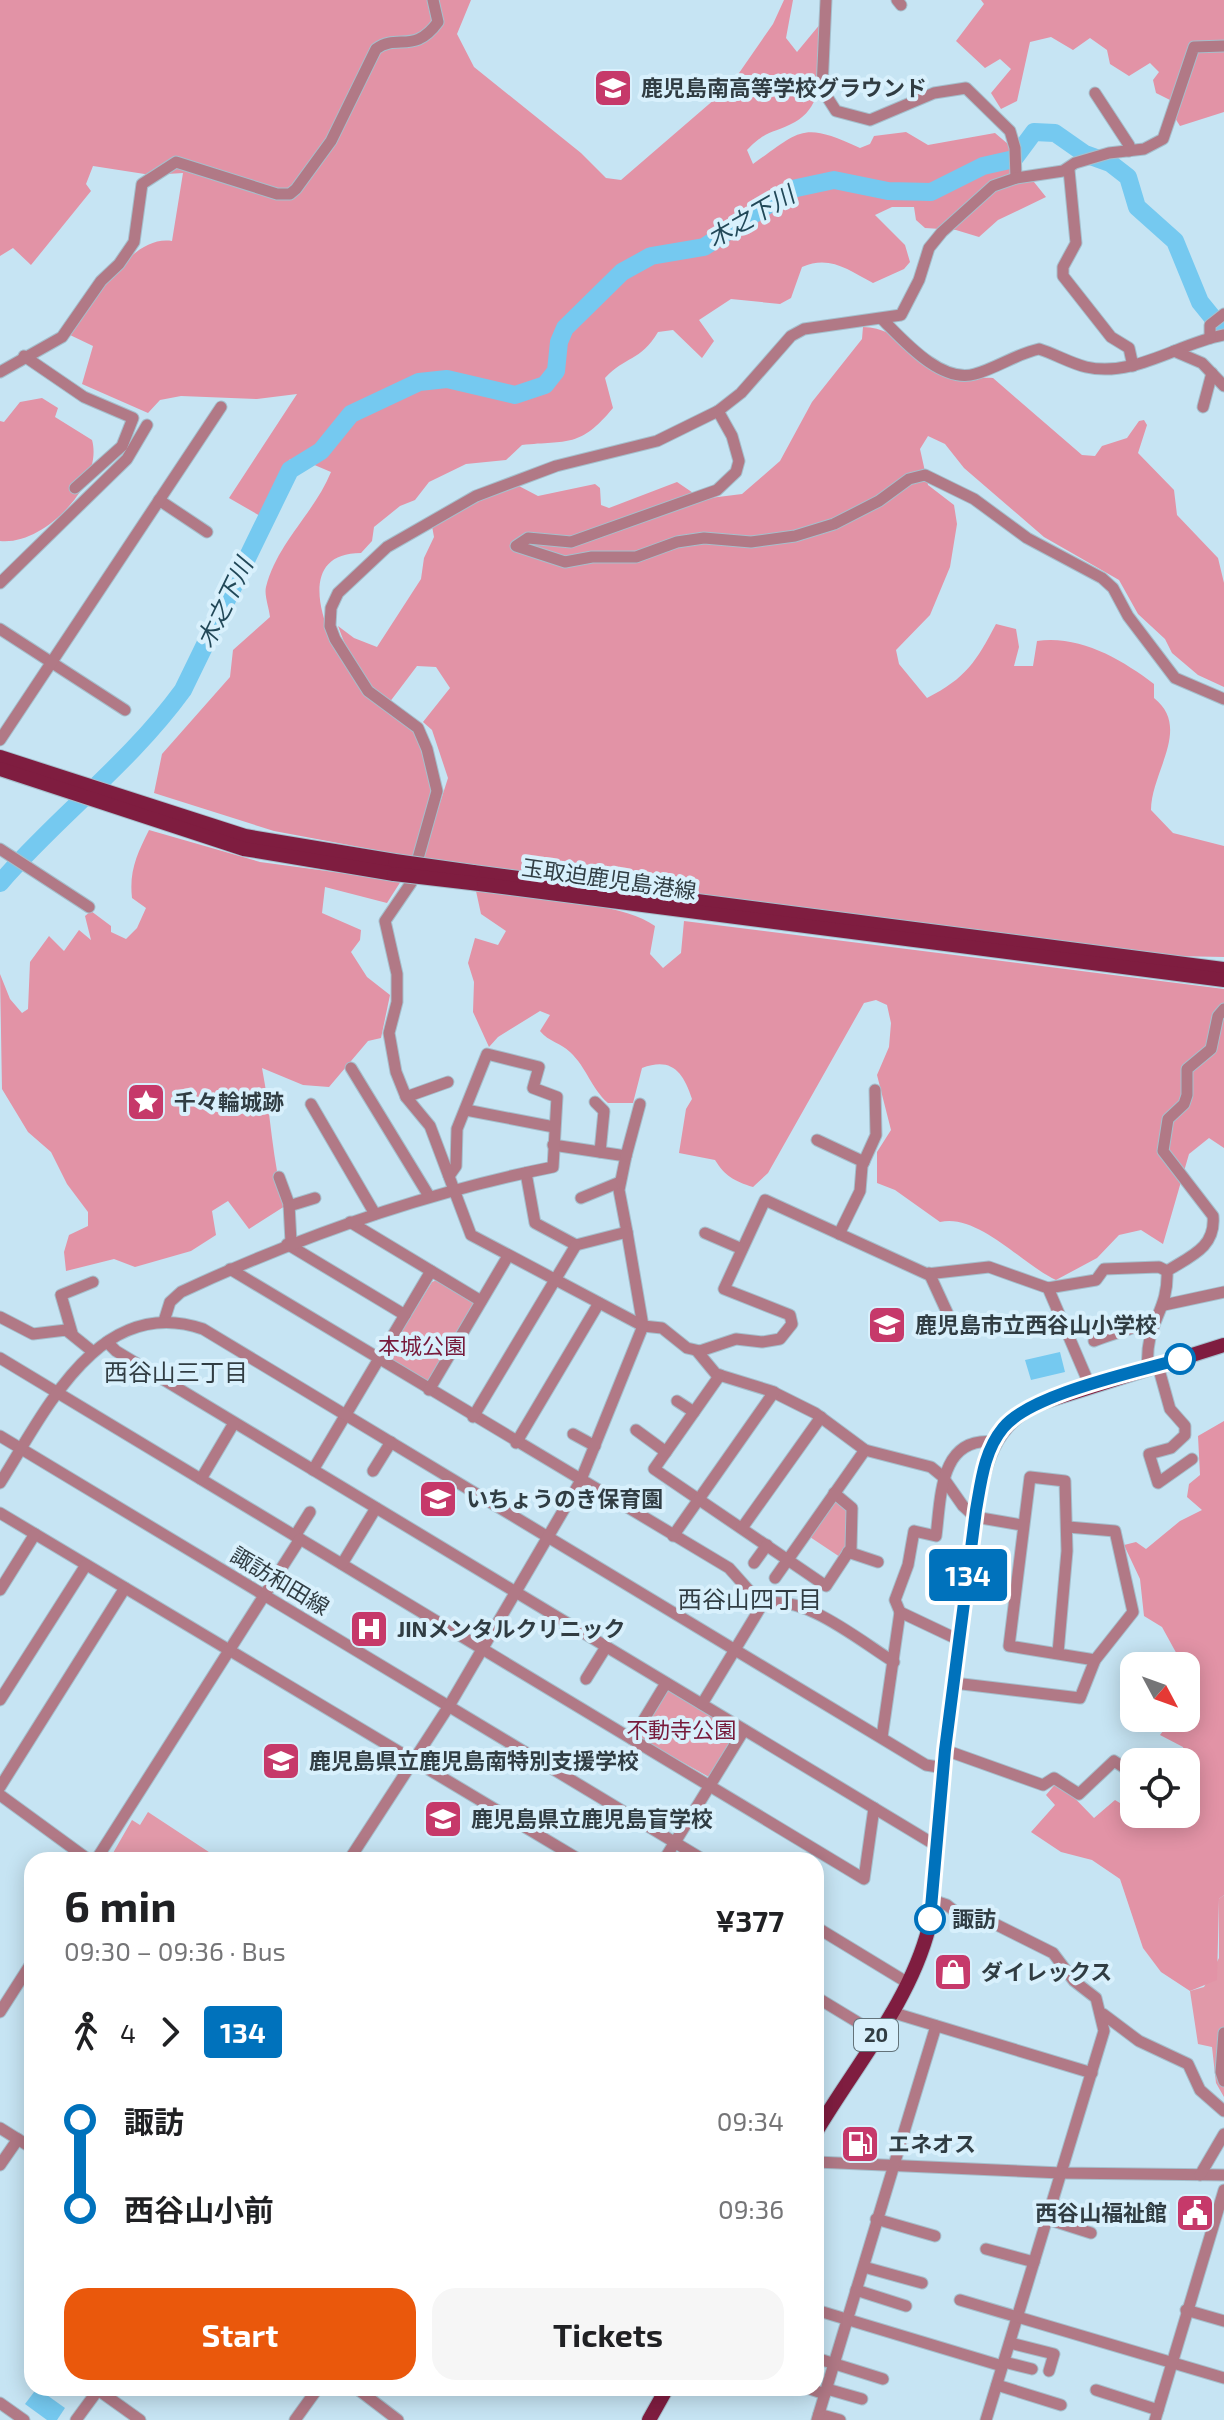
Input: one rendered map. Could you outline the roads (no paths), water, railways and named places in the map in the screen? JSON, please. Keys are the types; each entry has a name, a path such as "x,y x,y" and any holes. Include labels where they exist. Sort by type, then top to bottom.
{"main road":[{"name":"玉取迫鹿児島港線","path":"0,757 194,828"},
{"name":"玉取迫鹿児島港線","path":"0,769 194,828 395,867 945,938 1224,969"},
{"name":"玉取迫鹿児島港線","path":"945,938 1224,980"},
{"name":"20","path":"824,2119 908,1983 923,1950 932,1900 945,1750 975,1517 982,1473 994,1442 1009,1422 1026,1409 1224,1345"},
{"path":"649,2420 662,2396"}],"street":[{"path":"0,372 24,356 52,345 75,320 101,281 119,264 134,242 142,184 176,162 277,194 290,194 296,189 331,141 376,49 383,44 409,44 431,32 438,22 433,0"},
{"path":"826,0 822,89 836,111 870,120 934,93 966,88 1010,131 1015,148 1016,176"},
{"path":"1167,1271 1159,1267 1104,1269 1096,1280 1048,1288 989,1267 929,1273 765,1200 724,1289 790,1315 792,1324 780,1339 764,1342 736,1339 697,1351 687,1348 662,1328 643,1326 471,1235 427,1120 406,1097 396,1072 389,1033 398,993 385,921 411,883 437,791 427,749 418,728 368,691 330,626 331,608 338,593 387,547 476,496 556,466 657,441 718,411 741,393 791,336 817,325 901,315 929,248 942,232 993,186 1016,176 1069,170 1080,161 1109,153 1144,149 1163,139 1194,47 1224,46"},
{"path":"1095,93 1129,145 1129,151"},
{"path":"1069,170 1076,243 1063,267 1063,276 1111,337 1129,348 1133,366"},
{"path":"882,319 913,349 947,371 960,375 976,374 1039,349 1084,367 1133,366 1174,351 1210,332 1223,315"},
{"path":"1210,332 1224,335"},
{"path":"1174,351 1202,363 1224,386"},
{"path":"24,356 84,397 133,418 122,446 75,488"},
{"path":"1203,407 1212,373"},
{"path":"0,740 221,407"},
{"path":"718,411 738,450 739,461 736,472 717,490 571,542 528,538 516,546 565,562 592,557 636,557 677,542 704,538 751,542 795,536 834,524 879,501 909,479 925,475 974,499 1027,538 1102,578 1113,588 1128,616 1175,678 1224,699"},
{"path":"0,583 127,459 147,425"},
{"path":"159,500 207,532"},
{"path":"0,629 125,710"},
{"path":"0,849 89,907"},
{"path":"1167,1271 1204,1247 1214,1228 1213,1216 1163,1151 1168,1119 1184,1104 1187,1095 1187,1069 1211,1049 1218,1016 1224,1009"},
{"path":"164,1321 174,1297 289,1243 429,1196 451,1182 553,1167 557,1097 533,1088 539,1067 487,1054 457,1129 456,1166 451,1182"},
{"path":"351,1068 429,1196"},
{"path":"406,1097 448,1082"},
{"path":"839,1234 860,1191 864,1162 878,1121 875,1090"},
{"path":"595,1102 604,1111 600,1152"},
{"path":"311,1104 375,1214"},
{"path":"354,1852 449,1706 580,1482 643,1326 620,1182 640,1104"},
{"path":"466,1110 554,1127"},
{"path":"817,1140 864,1162"},
{"path":"553,1145 626,1156"},
{"path":"526,1173 535,1223 576,1245 627,1232"},
{"path":"279,1177 289,1206 289,1243"},
{"path":"581,1198 620,1182"},
{"path":"289,1206 315,1198"},
{"path":"350,1222 481,1301"},
{"path":"705,1233 742,1249"},
{"path":"289,1243 405,1315"},
{"path":"473,1417 576,1245"},
{"path":"429,1390 508,1256"},
{"path":"230,1269 580,1482 729,1568 762,1605 799,1604 894,1662"},
{"path":"313,1470 431,1271"},
{"path":"1167,1271 1168,1293 1155,1318 1146,1346 1170,1409 1185,1426 1185,1435 1171,1448 1149,1454 1158,1483 1192,1459"},
{"path":"929,1273 952,1323"},
{"path":"72,1333 61,1295 93,1282"},
{"path":"1048,1288 1090,1386"},
{"path":"1164,1305 1224,1292"},
{"path":"516,1443 599,1303"},
{"path":"0,1317 33,1334 61,1330 72,1333 92,1351"},
{"path":"1094,1341 1134,1325 1143,1326 1155,1318"},
{"path":"0,1483 57,1392 92,1351 132,1329 164,1321 203,1329 926,1765 944,1768"},
{"path":"107,1342 116,1351 234,1423 937,1846"},
{"path":"697,1351 707,1365 720,1375 774,1392 821,1417 865,1450 902,1462 924,1464 942,1476 963,1506 975,1517 1022,1525"},
{"path":"0,1358 819,1852"},
{"path":"720,1375 654,1469 826,1586 848,1552 852,1508 834,1493"},
{"path":"673,1536 774,1392"},
{"path":"677,1401 694,1412"},
{"path":"742,1528 821,1417"},
{"path":"201,1479 234,1423"},
{"path":"636,1430 666,1452"},
{"path":"573,1434 595,1446"},
{"name":"諏訪和田線","path":"0,1436 691,1852"},
{"path":"882,1737 900,1612 895,1600 908,1565 914,1531 936,1536 942,1476 961,1450 979,1440 994,1442"},
{"path":"373,1471 391,1442"},
{"path":"775,1578 865,1450"},
{"path":"1058,1653 1068,1527 1065,1481 1030,1477 1009,1646 1095,1660"},
{"path":"342,1564 376,1508"},
{"path":"101,1852 265,1595 310,1512"},
{"path":"0,1513 566,1852"},
{"path":"954,1683 1080,1698 1095,1660 1133,1612 1115,1531 1068,1527"},
{"path":"0,1590 35,1534"},
{"path":"754,1563 767,1545"},
{"path":"848,1552 878,1562"},
{"path":"0,1700 86,1565"},
{"path":"0,1787 125,1588"},
{"path":"702,1704 762,1605"},
{"path":"900,1612 959,1640"},
{"path":"586,1679 606,1647"},
{"path":"632,1739 666,1683"},
{"path":"669,1852 744,1730"},
{"path":"945,1750 1043,1785 1054,1778 1074,1794 1079,1794 1114,1761 1120,1765"},
{"path":"0,1795 78,1852"},
{"path":"824,1855 864,1879 874,1808"},
{"path":"932,1900 947,1905 968,1922 997,1925 1053,1953 1074,1981 1096,1998 1103,2014 1104,2031 1092,2073 986,2420"},
{"path":"824,1932 908,1983"},
{"path":"0,2012 24,1974"},
{"path":"824,2002 877,2034"},
{"path":"891,2012 1092,2073"},
{"path":"1103,2014 1139,2041 1188,2064 1200,2090 1224,2111"},
{"path":"840,2420 818,2417 936,2026"},
{"path":"1224,2033 1221,2072 1224,2081"},
{"path":"0,2128 24,2143"},
{"path":"1200,2175 1224,2134"},
{"path":"0,2165 18,2139"},
{"path":"824,2162 1061,2173 1224,2175"},
{"path":"1096,2390 1156,2415 1186,2310 1221,2212 1224,2190"},
{"path":"876,2219 935,2236"},
{"path":"1047,2219 1091,2233"},
{"path":"986,2249 1034,2262"},
{"path":"864,2267 922,2283"},
{"path":"856,2290 906,2306"},
{"path":"961,2298 1224,2378"},
{"path":"1186,2310 1224,2321"},
{"path":"824,2313 1003,2364 1032,2369"},
{"path":"1010,2343 1054,2354 1049,2371"},
{"path":"824,2361 883,2379"},
{"path":"997,2385 1061,2405"},
{"path":"826,2391 862,2399"},
{"path":"76,2420 94,2396"},
{"path":"106,2396 134,2418"},
{"path":"295,2420 312,2396"},
{"path":"366,2396 398,2420"},
{"path":"0,2403 22,2420"}],"water":[{"path":"1060,1352 1065,1372 1031,1380 1025,1360"},
{"path":"31,2396 48,2396 65,2408 57,2420 47,2420 25,2404"}],"waterway":[{"name":"木之下川","path":"0,883 140,741 183,690 290,470 321,451 351,414 419,382 447,379 515,395 545,385 556,371 559,342 565,328 622,272 651,256 704,247 792,189 834,180 888,191 931,192 983,166 1014,159 1034,132 1055,133 1085,154 1110,163 1128,177 1137,207 1175,241 1200,302 1217,323 1224,324"}],"place":[{"name":"鹿児島南高等学校グラウンド","path":"613,88"},
{"name":"千々輪城跡","path":"146,1102"},
{"name":"鹿児島市立西谷山小学校","path":"887,1325"},
{"name":"いちょうのき保育園","path":"438,1499"},
{"name":"JINメンタルクリニック","path":"369,1629"},
{"name":"鹿児島県立鹿児島南特別支援学校","path":"281,1761"},
{"name":"鹿児島県立鹿児島盲学校","path":"443,1819"},
{"name":"諏訪","path":"930,1919"},
{"name":"ダイレックス","path":"953,1972"},
{"name":"エネオス","path":"860,2144"},
{"name":"西谷山福祉館","path":"1195,2213"}],"district":[{"name":"西谷山三丁目","path":"176,1373"},
{"name":"西谷山四丁目","path":"750,1600"}],"park label":[{"name":"本城公園","path":"422,1346"},
{"name":"不動寺公園","path":"681,1730"}]}
